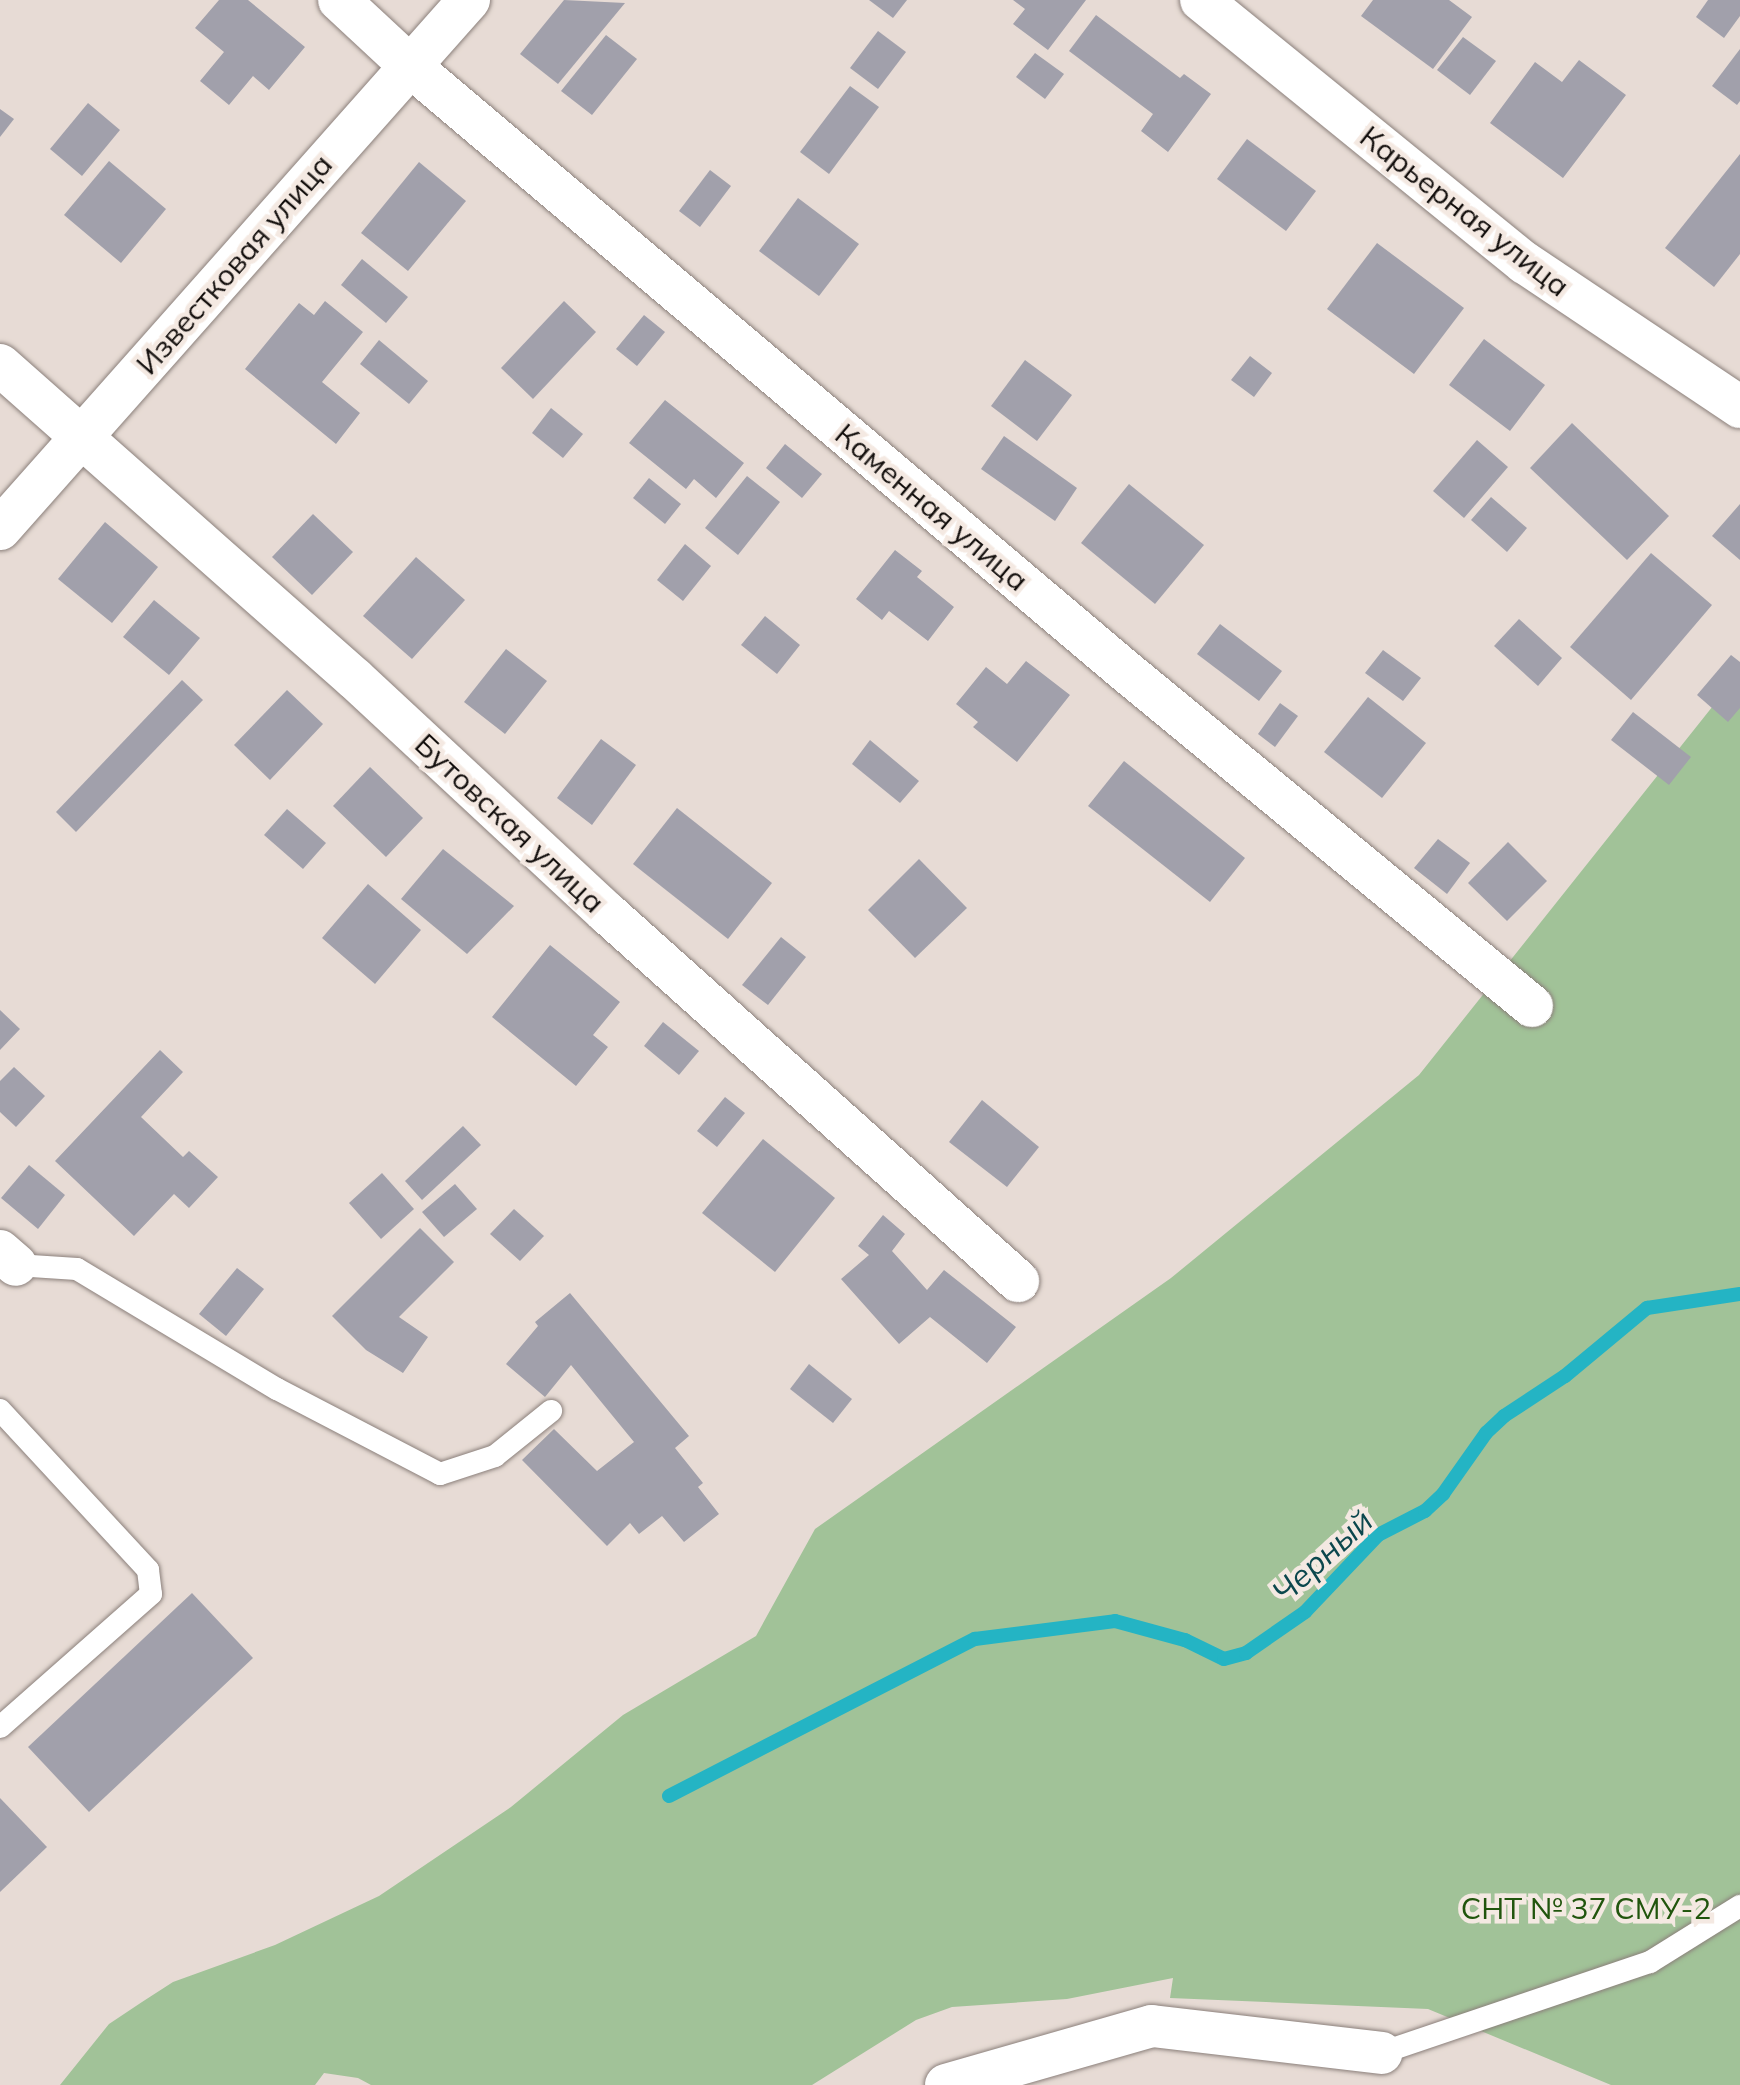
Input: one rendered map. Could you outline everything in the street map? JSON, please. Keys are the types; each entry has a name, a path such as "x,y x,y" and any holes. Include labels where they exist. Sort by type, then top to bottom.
{"street":[{"name":"Каменная улица","path":"339,0 410,65 1124,669 1532,1006"},
{"name":"Известковая улица","path":"0,529 470,0"},
{"name":"Карьерная улица","path":"1202,0 1524,263 1740,407"},
{"name":"Бутовская улица","path":"0,365 354,679 607,913 1018,1281"},
{"path":"946,2085 1152,2026 1381,2052"}],"lane":[{"path":"8,1258 77,1269 277,1389 440,1474 495,1456 551,1411"},
{"path":"0,1410 148,1570 151,1594 0,1727"},
{"path":"1381,2052 1650,1962 1740,1906"}],"green space":[{"name":"СНТ № 37 СМУ-2","path":"1740,672 1740,2085 1611,2085 1428,2009 1170,1998 1173,1978 1067,1999 952,2007 916,2020 812,2085 371,2085 358,2078 324,2073 315,2085 60,2085 109,2024 173,1982 275,1945 379,1896 511,1807 623,1715 756,1636 815,1529 1171,1278 1419,1075"}],"building":[{"path":"219,0 248,0 305,47 269,90 253,76 229,105 200,81 224,52 195,28"},
{"path":"564,0 625,3 558,84 520,54"},
{"path":"869,0 907,0 893,18"},
{"path":"1013,0 1086,0 1048,50 1013,24 1025,9"},
{"path":"1373,0 1449,0 1472,17 1433,69 1361,16"},
{"path":"1708,0 1740,0 1740,16 1724,38 1696,17"},
{"path":"1096,15 1180,78 1184,74 1211,94 1168,152 1141,131 1153,114 1069,51"},
{"path":"878,31 906,52 878,89 850,68"},
{"path":"606,35 637,59 592,115 561,91"},
{"path":"1463,37 1496,61 1470,95 1437,70"},
{"path":"1740,49 1740,101 1737,105 1712,86"},
{"path":"1035,53 1064,74 1045,99 1016,77"},
{"path":"1579,60 1626,95 1563,178 1490,123 1535,62 1562,82"},
{"path":"850,86 879,107 829,174 800,152"},
{"path":"88,103 120,130 82,176 50,149"},
{"path":"0,109 14,119 0,137"},
{"path":"1247,139 1316,191 1286,231 1217,179"},
{"path":"1740,154 1740,254 1714,287 1665,248"},
{"path":"109,161 166,209 121,263 64,215"},
{"path":"419,162 466,201 408,271 361,233"},
{"path":"710,170 731,186 700,227 679,211"},
{"path":"798,198 859,244 819,296 759,251"},
{"path":"1377,243 1464,308 1414,374 1327,309"},
{"path":"362,259 408,297 386,323 341,285"},
{"path":"325,301 363,332 322,382 360,413 336,444 245,369 299,303 314,315"},
{"path":"564,301 596,332 533,399 501,368"},
{"path":"644,315 665,332 637,366 616,349"},
{"path":"1484,339 1545,385 1510,431 1449,385"},
{"path":"379,340 428,381 409,404 360,364"},
{"path":"1250,356 1272,373 1254,397 1231,380"},
{"path":"1025,360 1072,395 1037,441 991,406"},
{"path":"665,400 744,463 716,498 694,479 686,489 629,443"},
{"path":"551,408 583,434 563,458 532,433"},
{"path":"1572,423 1669,516 1627,560 1530,468"},
{"path":"1004,436 1077,488 1055,521 981,469"},
{"path":"1477,440 1508,467 1464,518 1433,491"},
{"path":"785,444 822,474 802,498 766,468"},
{"path":"747,476 780,502 738,555 705,528"},
{"path":"649,478 681,504 665,524 633,498"},
{"path":"1129,484 1204,545 1155,604 1081,543"},
{"path":"1491,497 1527,528 1507,552 1471,520"},
{"path":"1740,504 1740,560 1712,536"},
{"path":"313,514 353,552 312,595 272,557"},
{"path":"105,522 158,567 112,623 58,579"},
{"path":"685,544 711,566 683,601 657,580"},
{"path":"895,550 922,571 917,577 954,607 928,641 889,611 882,620 856,599"},
{"path":"1651,553 1712,605 1631,700 1570,647"},
{"path":"416,557 465,600 412,659 363,616"},
{"path":"154,600 200,638 169,675 123,637"},
{"path":"765,616 800,645 777,674 741,645"},
{"path":"1519,619 1562,658 1538,686 1494,646"},
{"path":"1220,624 1282,671 1259,701 1197,654"},
{"path":"506,649 547,681 505,734 464,702"},
{"path":"1383,650 1421,678 1403,701 1365,673"},
{"path":"1731,655 1740,662 1740,708 1728,722 1697,695"},
{"path":"1026,661 1070,695 1017,762 973,727 978,722 956,704 986,667 1007,684"},
{"path":"182,680 203,700 76,832 56,812"},
{"path":"287,690 323,724 270,780 234,745"},
{"path":"1368,697 1426,743 1382,798 1324,752"},
{"path":"1280,703 1298,716 1275,747 1258,734"},
{"path":"1633,712 1691,757 1669,785 1611,740"},
{"path":"601,739 636,765 592,825 557,798"},
{"path":"870,740 919,781 900,803 852,764"},
{"path":"1124,761 1245,858 1210,902 1088,806"},
{"path":"370,767 423,818 386,857 333,806"},
{"path":"677,808 772,883 728,939 633,864"},
{"path":"287,809 326,843 303,869 264,835"},
{"path":"1438,839 1470,863 1447,894 1414,868"},
{"path":"1508,842 1547,881 1507,921 1468,883"},
{"path":"443,849 514,906 467,954 401,899"},
{"path":"919,859 967,908 915,958 868,910"},
{"path":"368,884 421,930 375,984 322,938"},
{"path":"781,937 806,957 768,1005 742,985"},
{"path":"550,945 620,1002 593,1035 608,1047 576,1086 492,1017"},
{"path":"0,1010 20,1029 0,1050"},
{"path":"663,1022 699,1051 679,1075 644,1046"},
{"path":"160,1050 183,1072 141,1117 183,1157 189,1151 218,1177 189,1208 174,1194 134,1236 55,1161"},
{"path":"14,1067 45,1096 16,1127 0,1112 0,1081"},
{"path":"725,1097 745,1113 717,1147 697,1131"},
{"path":"982,1100 1039,1147 1007,1187 949,1142"},
{"path":"463,1126 481,1145 422,1200 405,1181"},
{"path":"763,1139 835,1198 775,1272 702,1213"},
{"path":"29,1165 65,1195 38,1229 1,1198"},
{"path":"382,1173 414,1209 381,1239 349,1203"},
{"path":"455,1184 477,1209 444,1237 422,1212"},
{"path":"514,1209 544,1236 520,1261 490,1234"},
{"path":"883,1215 905,1234 892,1251 927,1290 944,1270 1016,1327 987,1363 930,1317 899,1344 841,1279 869,1255 858,1246"},
{"path":"420,1228 454,1262 399,1317 428,1337 403,1373 366,1350 332,1316"},
{"path":"237,1268 264,1289 226,1336 199,1314"},
{"path":"570,1293 689,1436 675,1448 703,1483 698,1487 719,1514 684,1542 662,1516 639,1534 630,1523 607,1546 522,1460 554,1429 597,1471 634,1442 571,1365 545,1397 506,1364 538,1326 535,1322"},
{"path":"809,1364 852,1399 833,1423 790,1389"},
{"path":"192,1593 253,1658 89,1812 28,1747"},
{"path":"0,1798 47,1847 0,1892"}],"waterway":[{"name":"Черный","path":"669,1796 975,1639 1115,1621 1185,1640 1224,1659 1246,1653 1305,1612 1378,1535 1425,1511 1504,1416 1565,1376 1647,1308 1740,1294"}]}
